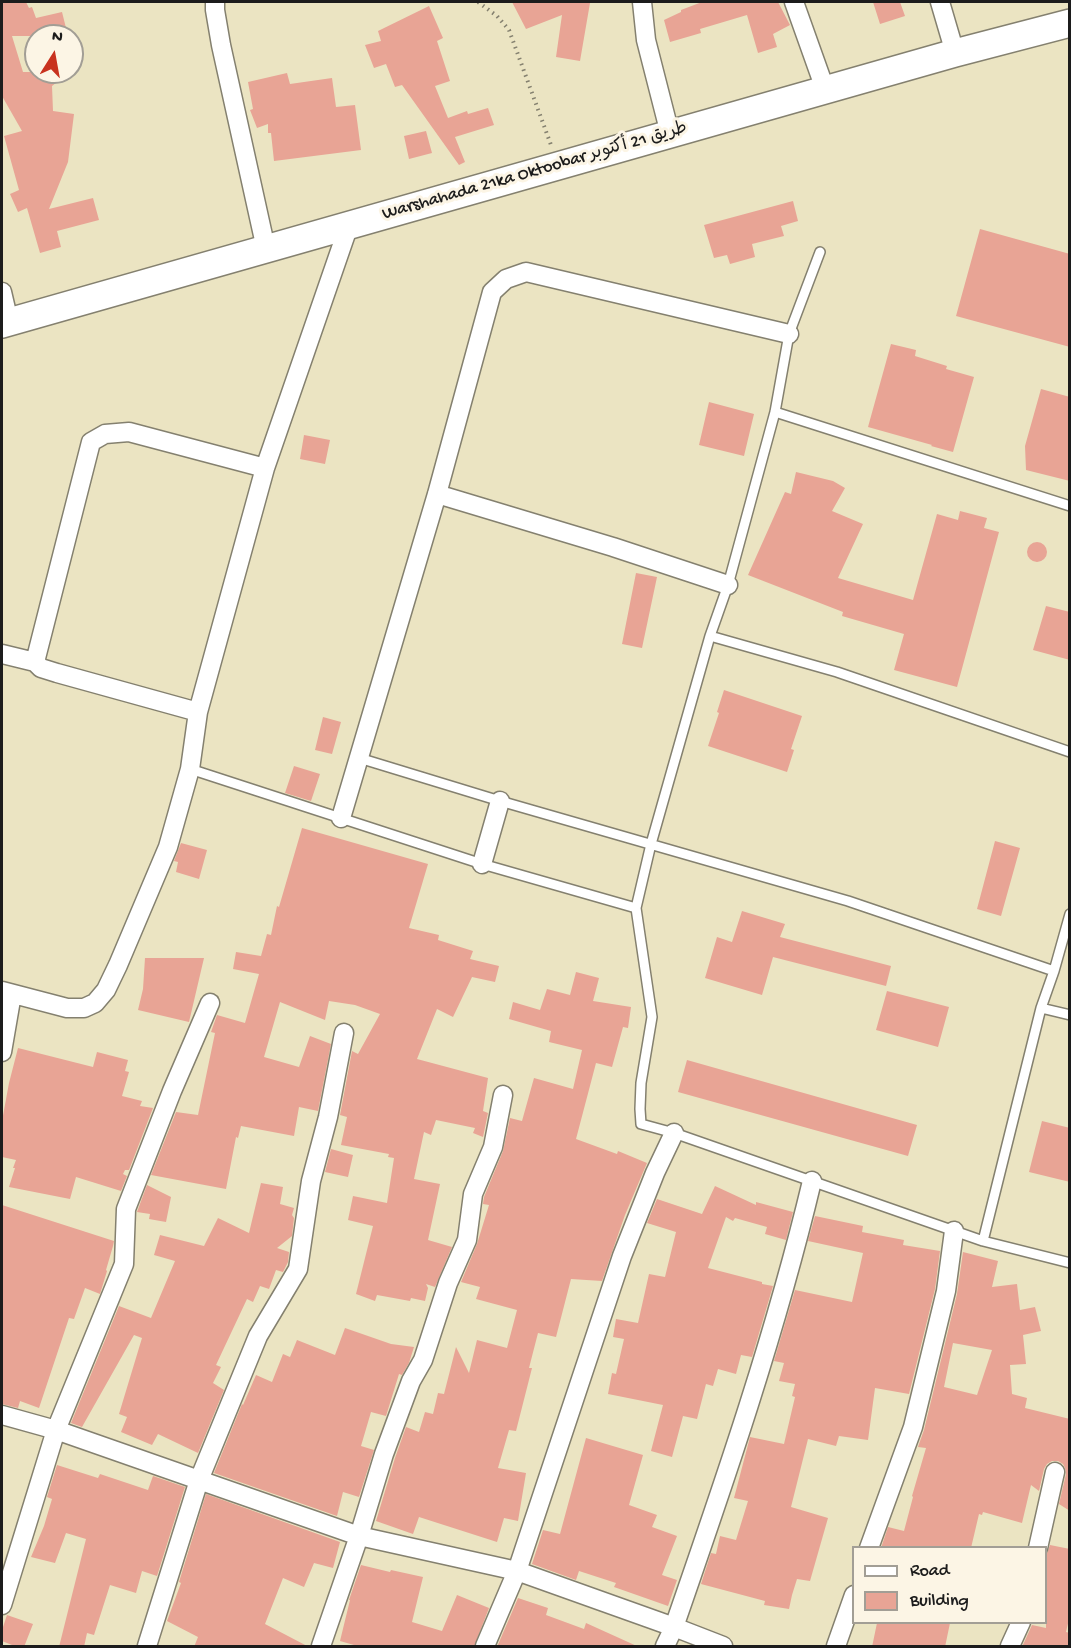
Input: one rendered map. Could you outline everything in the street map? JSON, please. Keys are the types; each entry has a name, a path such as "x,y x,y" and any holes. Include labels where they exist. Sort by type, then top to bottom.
{"main road":[{"name":"Warshahada 21ka Oktoobar طريق 21 أكتوبر","path":"5,323 955,52 1070,24"}],"street":[{"path":"215,2 221,45 266,249"},
{"path":"642,2 646,40 670,134"},
{"path":"794,2 825,89"},
{"path":"940,2 955,52"},
{"path":"2,1052 7,993 68,1008 84,1008 95,1003 106,990 168,847 190,769 198,712 265,468 349,225"},
{"path":"341,818 437,495 492,292 506,279 526,272 789,334"},
{"path":"2,292 5,323"},
{"path":"35,662 91,442 105,434 129,432 265,468"},
{"path":"437,495 613,547 728,585"},
{"path":"2,654 35,662 41,668 57,673 198,712"},
{"path":"483,864 500,801"},
{"path":"2,1605 56,1430 124,1264 126,1209 172,1090 210,1003"},
{"path":"147,1647 199,1480 258,1336 298,1269 311,1181 328,1117 345,1033"},
{"path":"321,1647 384,1454 411,1381 423,1360 448,1283 467,1239 473,1194 493,1147 503,1095"},
{"path":"485,1647 517,1571 622,1256 655,1173 674,1133"},
{"path":"665,1647 739,1435 799,1237 812,1181"},
{"path":"871,1546 913,1427 946,1291 954,1231"},
{"path":"2,1415 56,1430 359,1536 517,1571 674,1626 723,1647"},
{"path":"1038,1546 1055,1472"},
{"path":"836,1647 852,1601"},
{"path":"1010,1647 1021,1624"}],"lane":[{"path":"820,252 789,334 775,412 728,585 710,636 651,844 636,908 652,1017 641,1083 641,1124 674,1133 983,1241 1070,1263"},
{"path":"775,412 1070,506"},
{"path":"710,636 837,672 1070,752"},
{"path":"359,758 848,901 1054,971"},
{"path":"190,769 483,864 636,908"},
{"path":"983,1241 1041,1008 1068,927 1070,914"},
{"path":"1041,1008 1070,1015"}],"path":[{"path":"478,2 497,16 509,30 559,165"}],"building":[{"path":"2,2 26,2 29,8 32,7 36,18 62,12 65,24 24,24 24,36 12,36 24,72 24,84 55,84 52,86 53,111 74,114 68,162 49,209 93,198 99,220 57,231 61,247 40,253 27,208 18,212 10,194 19,190 4,136 22,131 2,96"},
{"path":"512,2 592,2 580,61 556,57 562,15 526,29"},
{"path":"702,2 778,2 790,25 773,34 777,47 758,53 747,15 700,29 701,33 670,42 664,20"},
{"path":"873,2 900,2 905,16 880,24"},
{"path":"429,6 443,38 437,41 450,81 435,86 448,118 467,111 468,114 488,108 494,125 455,137 465,162 459,165 402,85 395,87 386,64 374,68 365,45 381,41 378,31"},
{"path":"287,73 290,84 332,78 336,107 355,105 361,150 274,161 268,124 257,128 250,110 253,109 248,82"},
{"path":"426,131 432,153 409,159 404,136"},
{"path":"793,201 798,221 781,226 784,236 752,244 755,257 730,264 727,255 714,258 704,225"},
{"path":"980,229 1070,254 1070,347 956,316"},
{"path":"891,344 916,350 915,356 947,366 946,369 974,377 953,452 868,427"},
{"path":"1041,389 1070,397 1070,481 1026,470 1025,446"},
{"path":"709,402 754,414 744,456 699,445"},
{"path":"304,435 330,440 325,464 300,459"},
{"path":"796,472 833,481 845,488 832,511 863,524 838,578 913,600 937,514 958,520 960,511 987,518 984,528 999,532 957,687 894,670 904,634 842,616 843,612 748,575 785,492 791,494"},
{"path":"1037,542 1044,545 1047,552 1044,559 1037,562 1030,559 1027,552 1030,545"},
{"path":"636,573 657,577 642,648 622,644"},
{"path":"1046,606 1070,612 1070,660 1033,650"},
{"path":"724,690 802,716 791,749 794,750 787,772 708,746"},
{"path":"323,717 341,722 332,754 315,750"},
{"path":"294,766 320,774 311,801 285,793"},
{"path":"302,828 428,864 409,928 439,935 438,940 473,951 470,959 499,966 495,982 472,977 453,1017 437,1009 417,1059 488,1078 483,1111 488,1113 483,1137 473,1133 475,1128 436,1120 431,1135 424,1132 414,1179 440,1184 428,1240 452,1247 435,1287 426,1284 428,1288 425,1301 411,1298 410,1301 377,1295 375,1301 356,1294 373,1226 348,1220 353,1196 387,1203 394,1158 388,1157 389,1154 341,1145 347,1117 340,1115 352,1051 358,1054 380,1014 355,1005 329,1001 325,1020 280,1002 264,1057 299,1067 310,1036 331,1044 318,1111 299,1107 294,1136 241,1126 238,1138 236,1137 226,1189 151,1175 176,1112 198,1115 215,1033 211,1032 217,1015 245,1023 259,974 233,969 236,952 261,956 267,934 271,935 277,906 279,907"},
{"path":"995,841 1020,848 1001,916 977,909"},
{"path":"181,843 207,850 199,879 176,872 178,862 174,861"},
{"path":"742,911 785,924 780,937 891,966 886,986 773,957 762,995 705,978 717,937 732,942"},
{"path":"145,958 204,958 189,1022 138,1010 143,989"},
{"path":"576,972 599,978 593,1001 631,1007 628,1028 623,1027 612,1067 596,1063 576,1139 617,1154 618,1151 647,1163 625,1215 602,1281 571,1279 556,1337 538,1333 529,1368 532,1368 516,1431 509,1430 498,1468 526,1473 518,1521 504,1518 497,1542 419,1517 413,1534 376,1521 406,1427 419,1432 425,1412 433,1414 438,1393 444,1394 456,1347 469,1373 477,1340 507,1348 517,1310 476,1299 480,1287 461,1282 477,1244 489,1205 483,1204 484,1197 503,1151 510,1118 522,1121 534,1078 573,1089 582,1050 549,1042 551,1031 509,1019 513,1002 540,1010 547,989 570,995"},
{"path":"887,991 949,1007 938,1047 876,1030"},
{"path":"18,1048 93,1067 97,1052 128,1060 125,1071 129,1072 122,1096 142,1101 140,1106 153,1108 129,1170 125,1170 123,1174 127,1176 121,1191 76,1177 70,1199 9,1187 16,1160 2,1157 2,1121"},
{"path":"687,1060 917,1125 908,1156 678,1092"},
{"path":"1042,1121 1070,1128 1070,1182 1029,1172"},
{"path":"331,1149 353,1155 348,1177 325,1172"},
{"path":"261,1183 283,1187 280,1204 294,1208 292,1236 277,1248 289,1252 288,1262 283,1272 276,1270 269,1289 260,1286 253,1302 247,1299 216,1365 221,1367 213,1383 224,1390 198,1453 158,1434 152,1445 121,1432 127,1417 119,1414 142,1338 134,1335 82,1427 71,1423 119,1306 151,1318 175,1261 154,1255 160,1235 204,1246 218,1218 249,1233"},
{"path":"147,1185 171,1197 166,1222 149,1219 150,1214 137,1212"},
{"path":"715,1186 756,1205 756,1202 793,1212 786,1240 765,1234 767,1227 735,1218 733,1221 726,1217 708,1268 773,1286 752,1357 741,1355 736,1374 718,1369 713,1386 706,1384 697,1419 683,1416 672,1457 651,1451 663,1405 608,1394 612,1373 616,1374 624,1339 613,1337 616,1319 638,1323 649,1274 665,1277 676,1232 647,1223 657,1199 702,1214"},
{"path":"2,1205 114,1241 100,1294 85,1288 74,1319 69,1318 39,1408 20,1401 18,1408 2,1404"},
{"path":"815,1216 863,1226 862,1232 904,1240 903,1245 940,1251 935,1289 909,1394 875,1388 868,1440 839,1436 836,1446 808,1439 791,1507 828,1518 810,1581 797,1579 789,1609 764,1605 765,1601 701,1584 711,1553 716,1554 720,1536 736,1540 748,1501 734,1498 750,1437 784,1444 795,1397 792,1396 795,1384 779,1381 784,1363 774,1361 795,1290 852,1302 863,1253 808,1241"},
{"path":"963,1252 998,1261 992,1287 1017,1284 1020,1310 1035,1307 1041,1331 1023,1335 1026,1364 1010,1365 1012,1394 1027,1398 1025,1408 1070,1419 1070,1511 1059,1504 1066,1474 1065,1468 1058,1461 1052,1461 1044,1469 1039,1491 1031,1485 1022,1523 983,1512 982,1515 979,1514 971,1546 882,1546 888,1527 904,1531 926,1448 918,1447 957,1294","holes":["953,1343 992,1350 977,1395 944,1387"]},
{"path":"345,1328 391,1344 414,1347 409,1363 402,1375 399,1374 386,1416 371,1412 361,1446 374,1450 359,1497 343,1492 337,1516 214,1473 256,1375 272,1382 283,1354 290,1357 297,1340 335,1355"},
{"path":"586,1438 643,1455 629,1505 657,1515 652,1527 677,1536 662,1575 677,1580 668,1606 614,1587 616,1583 579,1571 576,1580 532,1564 543,1530 560,1534"},
{"path":"57,1465 98,1478 100,1474 148,1490 153,1476 185,1487 157,1576 142,1571 136,1593 110,1585 94,1635 87,1633 84,1647 59,1647 86,1539 66,1533 55,1563 31,1557 52,1499 47,1497"},
{"path":"206,1494 340,1542 333,1568 314,1563 304,1587 283,1578 265,1624 309,1647 194,1647 198,1637 167,1621 181,1583 179,1582"},
{"path":"1050,1545 1070,1549 1070,1615 1066,1632 1070,1633 1070,1647 1022,1647 1032,1625 1046,1628 1047,1553"},
{"path":"361,1565 423,1577 412,1622 442,1631 457,1595 489,1608 474,1647 361,1647 340,1641 349,1600"},
{"path":"518,1598 548,1608 546,1615 584,1629 586,1623 639,1647 497,1647"},
{"path":"7,1615 33,1624 24,1647 17,1647 2,1641 2,1630"},
{"path":"877,1624 950,1624 945,1647 872,1647"}]}
